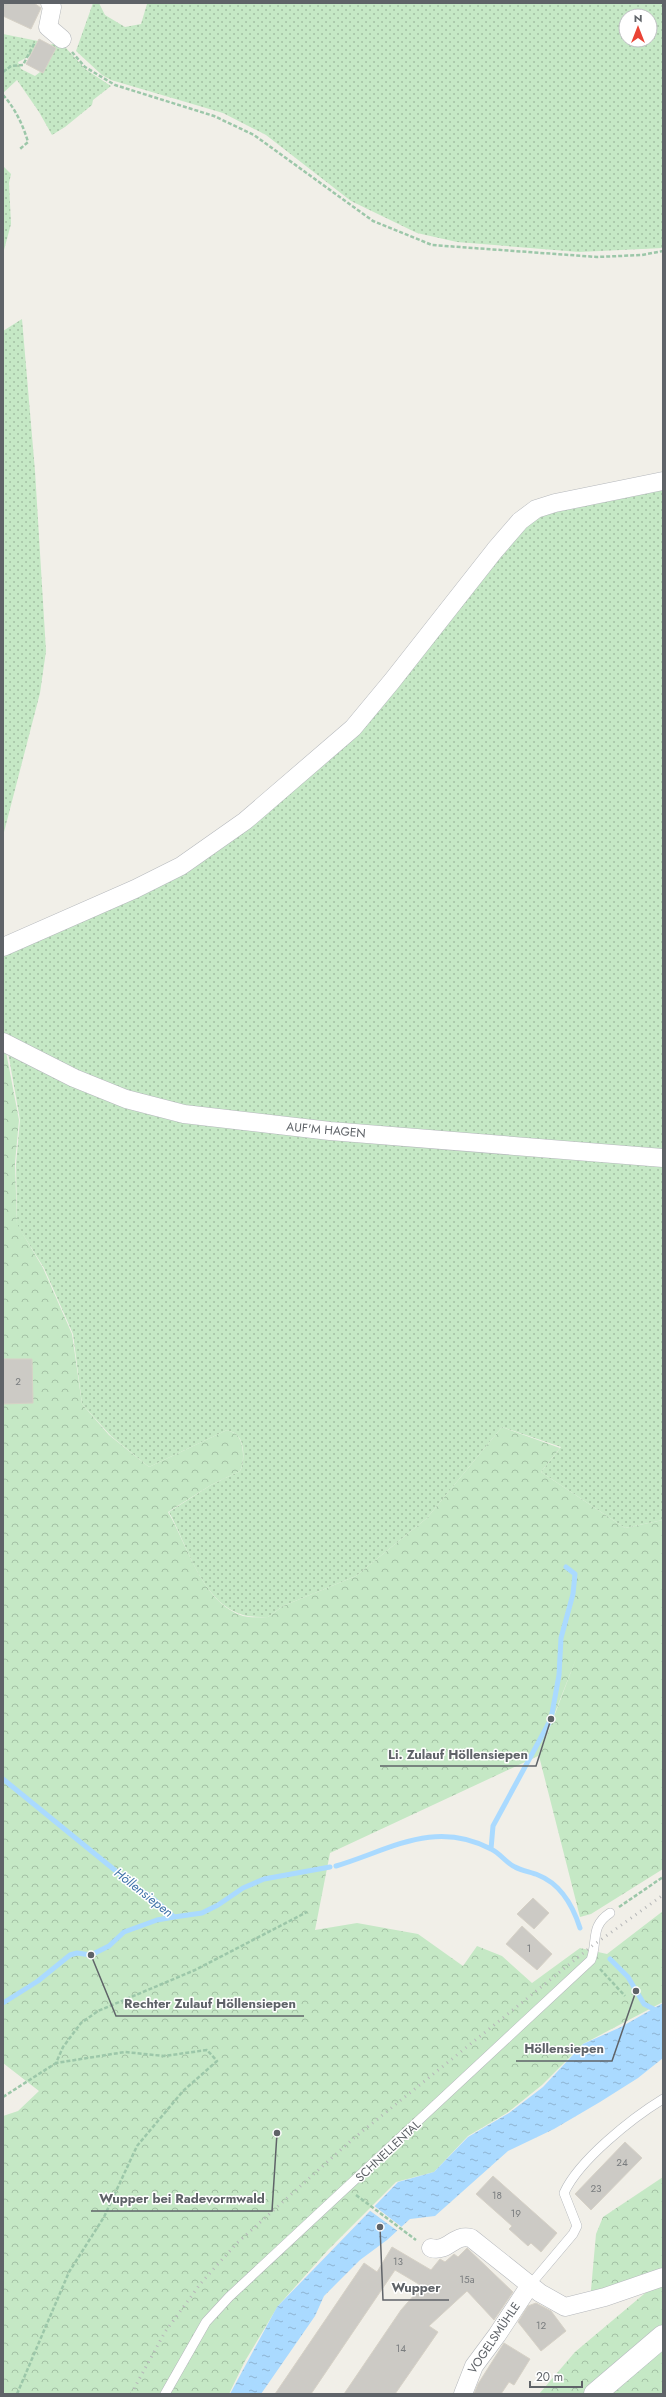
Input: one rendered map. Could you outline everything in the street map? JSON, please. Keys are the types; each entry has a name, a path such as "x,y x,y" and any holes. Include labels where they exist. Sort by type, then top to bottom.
{"main road":[{"path":"595,2394 663,2336"}],"street":[{"path":"50,3 52,7 48,27 62,39"},
{"path":"3,947 135,889 181,866 245,821 353,728 495,550 520,521 536,509 554,503 663,481"},
{"name":"AUF'M HAGEN","path":"3,1042 74,1078 126,1099 184,1114 330,1131 663,1158"},
{"path":"431,2248 442,2249 462,2236 471,2238 530,2284 540,2294 565,2307 605,2297 663,2277"},
{"name":"VOGELSMÜHLE","path":"463,2394 474,2366 497,2335 530,2284"}],"lane":[{"name":"SCHNELLENTAL","path":"165,2394 206,2322 229,2297 591,1960 594,1934 603,1918 610,1913"},
{"path":"530,2284 573,2234 576,2226 564,2193 569,2183 581,2167 636,2117 663,2099"}],"path":[{"path":"62,39 85,67 114,85 214,116 254,135 373,221 432,245 597,257 642,255 663,251"},
{"path":"3,72 11,66 23,64 35,42"},
{"path":"3,95 16,113 27,137 28,142 20,149"},
{"path":"610,1913 663,1877"},
{"path":"56,2063 63,2047 81,2023 98,2011 157,1984 195,1970 307,1912"},
{"path":"600,1968 625,1996"},
{"path":"3,2097 56,2063 125,2052 164,2056 207,2050 217,2061 183,2091 136,2146 104,2217 69,2272 17,2394"},
{"path":"358,2197 406,2234"}],"green space":[{"path":"93,3 99,3 105,15 125,27 141,24 147,4 144,3 663,3 663,248 579,252 457,242 417,233 351,201 266,135 223,113 111,80 102,75 76,51"},
{"path":"3,34 38,41 30,56 18,62 21,69 35,76 40,72 43,73 56,48 50,45 55,43 57,38 85,69 111,86 93,100 92,105 65,127 52,135 39,112 17,80 3,93"},
{"path":"3,166 11,174 9,183 11,224 4,250"},
{"path":"22,319 35,471 46,651 40,693 3,836 3,331"},
{"path":"663,485 663,1152 331,1124 185,1107 129,1094 3,1035 3,952 119,900 298,781 524,520"},
{"path":"3,1036 19,1120 15,1163 17,1224 43,1268 72,1334 82,1404 109,1435 149,1467 227,1430 236,1434 241,1441 243,1462 240,1471 211,1485 168,1512 198,1572 217,1599 229,1609 246,1617 268,1617 283,1606 356,1576 427,1518 502,1427 560,1448 541,1472 625,1528 663,1520 663,1869 591,1914 580,1917 539,1756 577,1656 538,1756 330,1853 315,1930 357,1923 418,1934 463,1966 477,1946 502,1956 532,1983 580,1948 607,1954 663,1911 663,2002 583,2044 542,2085 507,2113 468,2136 434,2172 396,2182 328,2250 278,2306 245,2361 229,2394 3,2394 3,2116 18,2111 39,2091 3,2063"},
{"path":"8,1052 72,1083 115,1101 160,1116 183,1121 663,1165 663,1520 625,1528 541,1472 561,1447 502,1427 427,1518 356,1576 283,1606 268,1617 246,1616 229,1609 217,1599 198,1572 169,1512 211,1485 240,1471 243,1462 243,1446 236,1434 227,1430 149,1467 111,1436 82,1404 73,1334 44,1268 17,1225 16,1164 20,1120"},
{"path":"663,2177 663,2277 590,2301 596,2234 603,2217"},
{"path":"663,2278 663,2394 539,2394 575,2352"}],"water":[{"path":"663,2003 663,2058 638,2078 600,2102 554,2129 508,2151 435,2216 410,2219 387,2240 360,2260 324,2296 315,2316 261,2394 230,2394 277,2307 398,2182 434,2172 468,2137 509,2113 543,2087 583,2044 621,2027"}],"pier":[{"path":"373,2205 403,2228 399,2232 369,2210"}],"building":[{"path":"3,3 34,3 41,8 31,29 3,16"},
{"path":"39,39 56,48 43,73 26,64"},
{"path":"3,1359 32,1359 33,1403 3,1404"},
{"path":"533,1898 549,1913 534,1929 517,1914"},
{"path":"522,1926 552,1954 537,1970 506,1944"},
{"path":"625,2142 642,2158 591,2210 575,2194"},
{"path":"493,2176 557,2233 541,2252 531,2243 528,2246 509,2229 512,2226 476,2194"},
{"path":"392,2247 431,2270 440,2259 445,2262 454,2254 458,2257 467,2248 513,2292 494,2320 467,2291 429,2326 438,2332 395,2394 344,2394 401,2310 422,2286 395,2270 311,2394 275,2394 364,2263 377,2272"},
{"path":"536,2303 551,2311 566,2331 541,2351 518,2322 528,2306"},
{"path":"504,2343 530,2359 514,2385 509,2382 501,2394 474,2394 478,2384"}],"waterway":[{"path":"491,1849 493,1826 551,1719 559,1675 561,1638 573,1594 575,1574 566,1567"},
{"name":"Höllensiepen","path":"3,1779 138,1889 150,1896 174,1917 202,1913 218,1905 243,1888 264,1879 330,1867"},
{"name":"Höllensiepen","path":"336,1866 412,1840 431,1837 450,1837 470,1840 491,1849 515,1867 538,1875 553,1884 560,1890 570,1904 580,1928"},
{"path":"3,2003 38,1981 70,1955 77,1953 91,1955 109,1946 124,1932 157,1920 174,1917"},
{"name":"Höllensiepen","path":"610,1959 628,1977 644,2004 663,2014"}],"railway":[{"path":"131,2394 165,2332 201,2283 237,2243 354,2138 592,1946 663,1895"}],"place":[{"name":"Li. Zulauf Höllensiepen","path":"551,1719"},
{"name":"Rechter Zulauf Höllensiepen","path":"91,1955"},
{"name":"Höllensiepen","path":"636,1991"},
{"name":"Wupper bei Radevormwald","path":"277,2133"},
{"name":"Wupper","path":"380,2227"}]}
